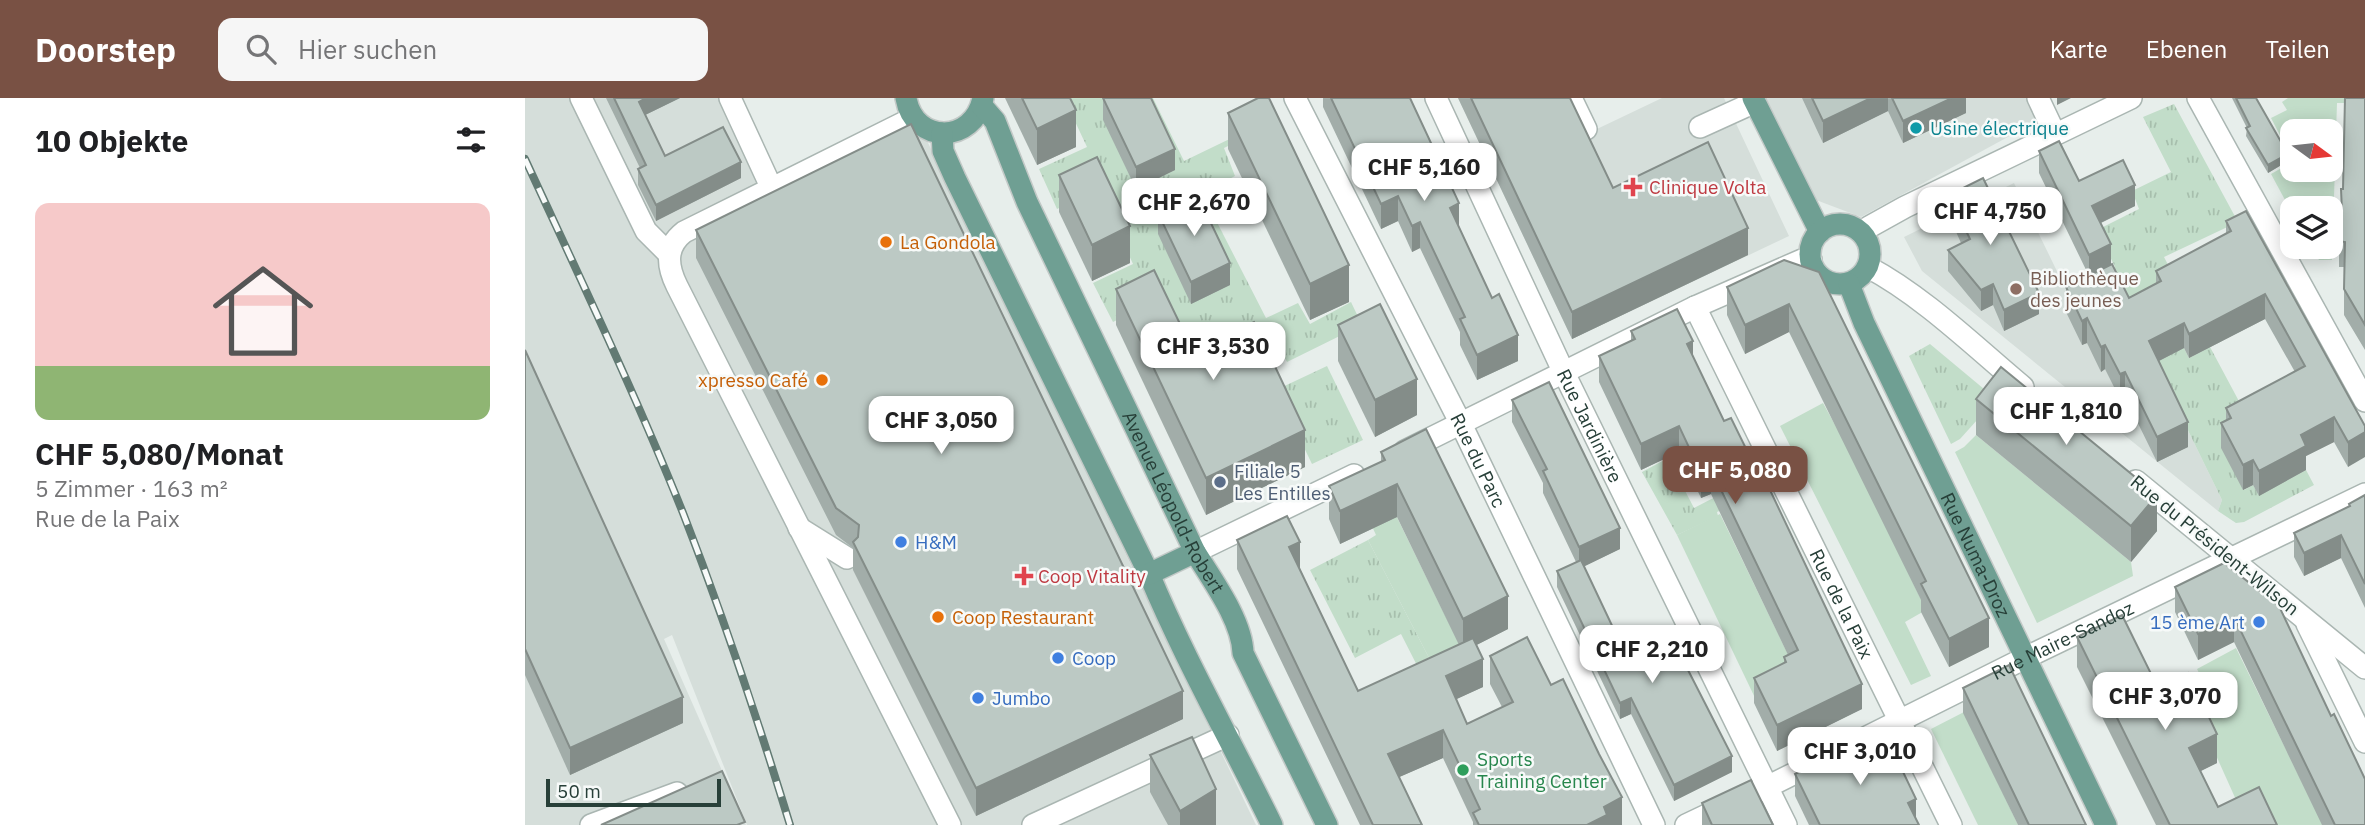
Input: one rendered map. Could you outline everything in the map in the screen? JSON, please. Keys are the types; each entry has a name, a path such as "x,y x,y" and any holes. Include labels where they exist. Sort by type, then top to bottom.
{"main road":[{"path":"1754,100 1820,232"},
{"path":"910,108 926,129 942,133 962,129 971,123 983,102"},
{"name":"Avenue Léopold-Robert","path":"983,102 995,121 1027,202 1195,552 1227,607 1242,639 1243,653 1327,825"},
{"path":"942,133 943,151 955,178 1149,574 1174,633 1228,734 1272,825"},
{"path":"1842,224 1863,234 1870,250 1868,267 1857,280 1838,285 1820,277 1811,260 1812,244 1820,232 1842,224"},
{"name":"Rue Numa-Droz","path":"1849,284 1864,323 2106,825"},
{"path":"1149,574 1195,552"}],"street":[{"path":"581,98 646,231 669,254"},
{"path":"730,98 772,189"},
{"name":"Rue du Parc","path":"1295,98 1461,424 1654,825"},
{"name":"Rue Jardinière","path":"1436,98 1564,373 1786,825"},
{"path":"1571,98 1586,130"},
{"path":"2038,98 2055,134"},
{"path":"1863,234 1868,227 1905,207 2131,98"},
{"path":"2199,98 2365,401"},
{"path":"1700,127 1754,100"},
{"path":"910,108 772,189 684,232 676,238 669,254 670,272 950,825"},
{"path":"1195,552 1461,424 1695,307 1802,261 1811,260"},
{"path":"1868,267 1909,293 2038,399"},
{"name":"Rue de la Paix","path":"1695,307 1951,825"},
{"name":"Rue du Président-Wilson","path":"2124,470 2365,668"},
{"name":"Rue Maire-Sandoz","path":"1686,825 2365,494"},
{"path":"798,527 847,558"},
{"path":"2303,616 2365,742"},
{"path":"1033,825 1228,734"},
{"path":"591,825 693,788"}],"shaded area":[{"path":"525,98 718,98 767,197 918,122 1256,825 747,825 672,635 664,639 746,825 525,825"},
{"name":"Clinique Volta","path":"1458,98 1557,98 1576,139 1662,98 1724,98 1789,236 1572,339"},
{"path":"1766,98 2031,98 2041,119 1861,217 1816,200"},
{"path":"2014,183 2072,302 2115,281 2222,500 2218,511 1922,271 1904,237"}],"green space":[{"path":"1064,98 1153,98 1184,161 1273,118 1275,123 1224,148 1235,176 1202,193 1266,318 1298,303 1310,324 1351,302 1362,325 1287,362 1278,345 1195,384 1155,301 1113,322 1093,283 1133,264 1099,190 1057,209 1039,169 1087,147"},
{"path":"2288,98 2365,98 2365,103 2337,103 2336,119 2280,119 2280,135 2271,118 2287,110 2282,102"},
{"path":"2174,104 2238,222 2164,257 2178,284 2184,348 2189,358 2210,347 2249,420 2244,490 2253,485 2259,495 2306,470 2314,485 2244,522 2236,523 2218,511 2222,500 2115,281 2115,267 2097,230 2139,209 2132,191 2171,172 2143,117"},
{"path":"2280,169 2280,182 2334,182 2334,196 2283,196 2271,174"},
{"path":"1930,344 1996,399 1960,439 1951,444 1909,356"},
{"path":"1327,366 1363,440 1312,464 1276,390"},
{"path":"1823,403 1852,456 1926,610 1905,622 1931,676 1911,685 1780,426"},
{"path":"1976,435 2131,562 2133,576 2037,623 1955,452"},
{"path":"1668,458 1694,508 1748,480 1756,495 1717,512 1718,516 1677,535 1642,472"},
{"path":"1384,491 1463,652 1441,681 1368,540 1376,535 1361,502"},
{"path":"1720,514 1798,675 1757,702 1677,535"},
{"path":"1368,540 1441,681 1428,687 1401,634 1355,658 1310,570"},
{"path":"2236,648 2323,825 2263,825 2246,822 2201,722 2219,713 2197,669"},
{"path":"1964,712 2018,825 1978,825 1931,729"}],"building":[{"path":"614,98 646,98 639,102 665,156 723,127 741,162 656,205 638,169 646,165"},
{"path":"1022,98 1070,98 1076,110 1037,129"},
{"path":"1103,98 1151,98 1175,149 1136,167"},
{"path":"1258,98 1269,98 1349,265 1310,284 1228,113"},
{"path":"1331,98 1410,98 1459,203 1450,208 1492,298 1499,294 1518,335 1477,355 1460,319 1465,317 1420,222 1412,226 1398,196 1381,204"},
{"path":"1471,98 1570,98 1613,188 1708,142 1748,228 1572,312"},
{"path":"1812,98 1871,98 1823,121"},
{"path":"1892,98 1952,98 1903,121"},
{"path":"2236,98 2256,98 2280,140 2280,158 2268,165 2246,128 2250,126"},
{"path":"2345,98 2365,98 2365,325 2344,289"},
{"path":"911,124 1183,691 976,788 853,542 858,537 859,525 836,508 696,230"},
{"path":"2059,141 2079,181 2123,160 2135,185 2092,206 2111,244 2089,255 2039,151"},
{"path":"1097,157 1130,226 1092,245 1059,175"},
{"path":"1983,178 2039,293 2004,310 1993,284 1981,290 1948,250 1970,239 1949,195"},
{"path":"1197,194 1230,263 1191,282 1158,213"},
{"path":"2246,211 2365,426 2365,432 2348,442 2334,417 2301,435 2306,446 2259,471 2253,460 2243,465 2221,423 2231,418 2226,408 2305,366 2265,294 2189,334 2184,323 2149,341 2188,422 2157,437 2125,372 2120,374 2105,345 2101,347 2087,318 2082,321 2066,287 2112,264 2129,298 2161,281 2156,271 2231,231 2226,221"},
{"path":"1784,260 1819,272 1989,618 1949,639 1921,584 1926,581 1789,304 1745,325 1727,287"},
{"path":"1154,270 1193,351 1254,322 1305,430 1206,478 1116,289"},
{"path":"1380,304 1417,379 1375,400 1338,325"},
{"path":"1677,309 1693,341 1687,344 1724,421 1731,418 1757,471 1760,469 1862,684 1777,725 1754,678 1786,662 1784,657 1798,650 1711,469 1701,473 1679,426 1641,444 1599,356 1635,339 1631,331"},
{"path":"525,350 683,697 570,748 525,649"},
{"path":"2001,367 2157,495 2131,526 1976,399"},
{"path":"1549,382 1620,528 1579,547 1543,471 1547,469 1512,400"},
{"path":"1426,429 1508,596 1463,619 1397,484 1340,511 1329,486 1385,460 1381,452"},
{"path":"2365,495 2365,584 2341,535 2304,553 2294,533 2350,506 2349,504"},
{"path":"1287,516 1300,542 1289,547 1358,691 1473,638 1483,659 1446,676 1467,724 1513,702 1490,656 1527,637 1551,685 1563,679 1622,797 1604,807 1607,815 1587,825 1479,825 1473,813 1480,809 1443,730 1388,754 1422,825 1373,825 1237,540"},
{"path":"1581,560 1624,651 1671,628 1691,669 1688,670 1732,756 1674,785 1631,698 1620,703 1557,571"},
{"path":"2224,563 2279,606 2331,716 2334,714 2365,779 2365,825 2335,825 2234,617 2198,634 2175,587"},
{"path":"2122,615 2158,688 2188,673 2217,734 2189,748 2218,807 2259,787 2277,825 2170,825 2077,637"},
{"path":"2009,665 2086,825 2029,825 1963,688"},
{"path":"1883,730 1916,799 1908,803 1919,825 1820,825 1795,774"},
{"path":"1192,737 1216,789 1180,811 1150,755"},
{"path":"722,771 745,822 737,825 601,825"},
{"path":"1751,780 1773,825 1712,825 1702,803"}],"railway":[{"path":"525,159 626,379 683,513 739,668 790,825"}],"place":[{"name":"Usine électrique","path":"1916,128"},
{"name":"Clinique Volta","path":"1633,187"},
{"name":"La Gondola","path":"886,242"},
{"name":"Bibliothèque des jeunes","path":"2016,289"},
{"name":"xpresso Café","path":"822,380"},
{"name":"Filiale 5 Les Entilles","path":"1220,482"},
{"name":"H&M","path":"901,542"},
{"name":"Coop Vitality","path":"1024,576"},
{"name":"Coop Restaurant","path":"938,617"},
{"name":"15 ème Art","path":"2259,622"},
{"name":"Coop","path":"1058,658"},
{"name":"Jumbo","path":"978,698"},
{"name":"Sports Training Center","path":"1463,770"}]}
